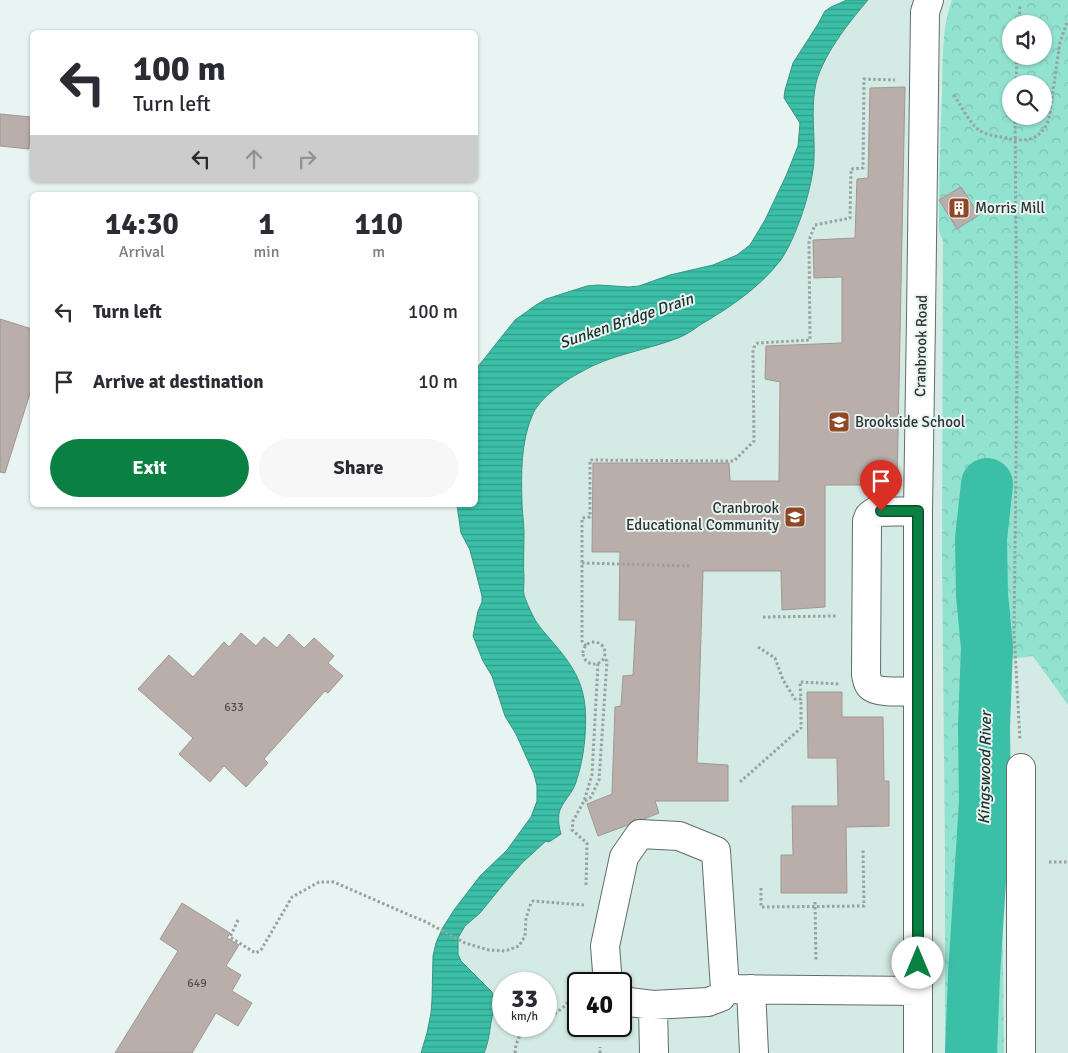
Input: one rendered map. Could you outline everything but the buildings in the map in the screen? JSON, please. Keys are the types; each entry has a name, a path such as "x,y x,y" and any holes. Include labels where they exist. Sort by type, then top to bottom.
{"street":[{"name":"Cranbrook Road","path":"918,1053 918,511 925,12 929,0"},
{"path":"918,511 874,512 867,521 866,675 870,687 876,690 918,691"},
{"path":"1021,768 1022,1053"},
{"path":"607,972 605,946 624,857 640,834 679,836 716,851 724,989 721,997 708,1002 653,1005 632,1002"},
{"path":"724,989 918,991"},
{"path":"751,989 754,1053"},
{"path":"653,1005 654,1053"}],"path":[{"path":"1019,15 1020,4"},
{"path":"951,91 974,126 980,131 993,136 1016,140 1036,137 1046,128 1051,109 1060,42 1068,20"},
{"path":"586,646 582,642 582,518 590,517 590,460 734,461 754,441 753,350 758,343 810,340 809,240 815,225 850,218 850,169 863,168 864,79 903,80"},
{"path":"1015,125 1017,375 1014,633 1021,768"},
{"path":"582,563 692,566"},
{"path":"763,617 845,616"},
{"path":"584,801 590,797 599,780 607,661 604,658 605,650 601,644 594,642 584,649 583,653 586,660 592,664 598,663 604,658"},
{"path":"758,646 775,658 783,680 796,699 801,699"},
{"path":"586,886 587,842 572,830 573,821 584,801 592,775 598,663"},
{"path":"740,782 801,728 800,682 846,684"},
{"path":"594,736 602,736"},
{"path":"761,888 761,907 864,906 863,848"},
{"path":"238,920 230,936 256,952 261,950 292,897 319,882 334,882 428,923 465,943 488,950 506,951 519,946 525,936 526,918 533,901 585,905 584,912"},
{"path":"815,902 816,990"},
{"path":"557,1012 567,1004"},
{"path":"515,1053 519,1037"},
{"path":"600,1047 600,1053"}],"shaded area":[{"name":"Cranbrook Educational Community","path":"868,0 1068,0 1068,1053 484,1053 488,1044 492,1018 492,1037 557,1037 557,972 492,972 492,992 461,961 458,954 458,938 465,926 480,913 522,863 546,841 559,825 559,813 576,784 582,761 586,730 585,705 574,670 537,624 524,594 522,464 524,444 532,415 550,392 579,372 631,352 680,337 722,312 757,285 779,262 792,239 814,161 815,87 819,75 838,40 854,16"}],"green space":[{"path":"952,0 1068,0 1068,705 1033,656 1004,660 1005,851 1002,882 1004,1053 945,1053 942,560 943,241 939,231 939,214 943,47 946,23"}],"water":[{"name":"Sunken Bridge Drain","path":"847,0 868,0 836,41 818,77 814,97 814,159 811,184 798,226 780,261 763,280 743,297 681,337 604,361 567,380 540,403 535,409 528,426 522,469 524,595 536,621 568,662 581,686 586,715 583,754 575,786 559,813 561,834 549,842 546,841 522,863 480,913 465,926 458,938 458,954 461,961 492,992 492,1017 484,1053 421,1053 431,1013 433,956 442,929 480,876 507,850 531,817 537,801 537,786 534,774 516,734 505,716 492,676 483,661 473,636 482,596 470,550 461,533 457,507 478,507 478,367 515,320 546,299 587,286 639,286 670,275 713,265 737,255 750,245 765,220 798,146 800,123 784,98 785,90 793,63 825,11"}],"waterway":[{"name":"Kingswood River","path":"971,1053 985,802 984,727 987,647 982,595 981,539 987,484"}],"place":[{"name":"Morris Mill","path":"959,208"},
{"name":"Brookside School","path":"839,422"},
{"name":"Cranbrook Educational Community","path":"795,517"}],"route":[{"path":"881,511 918,511 918,963"}]}
